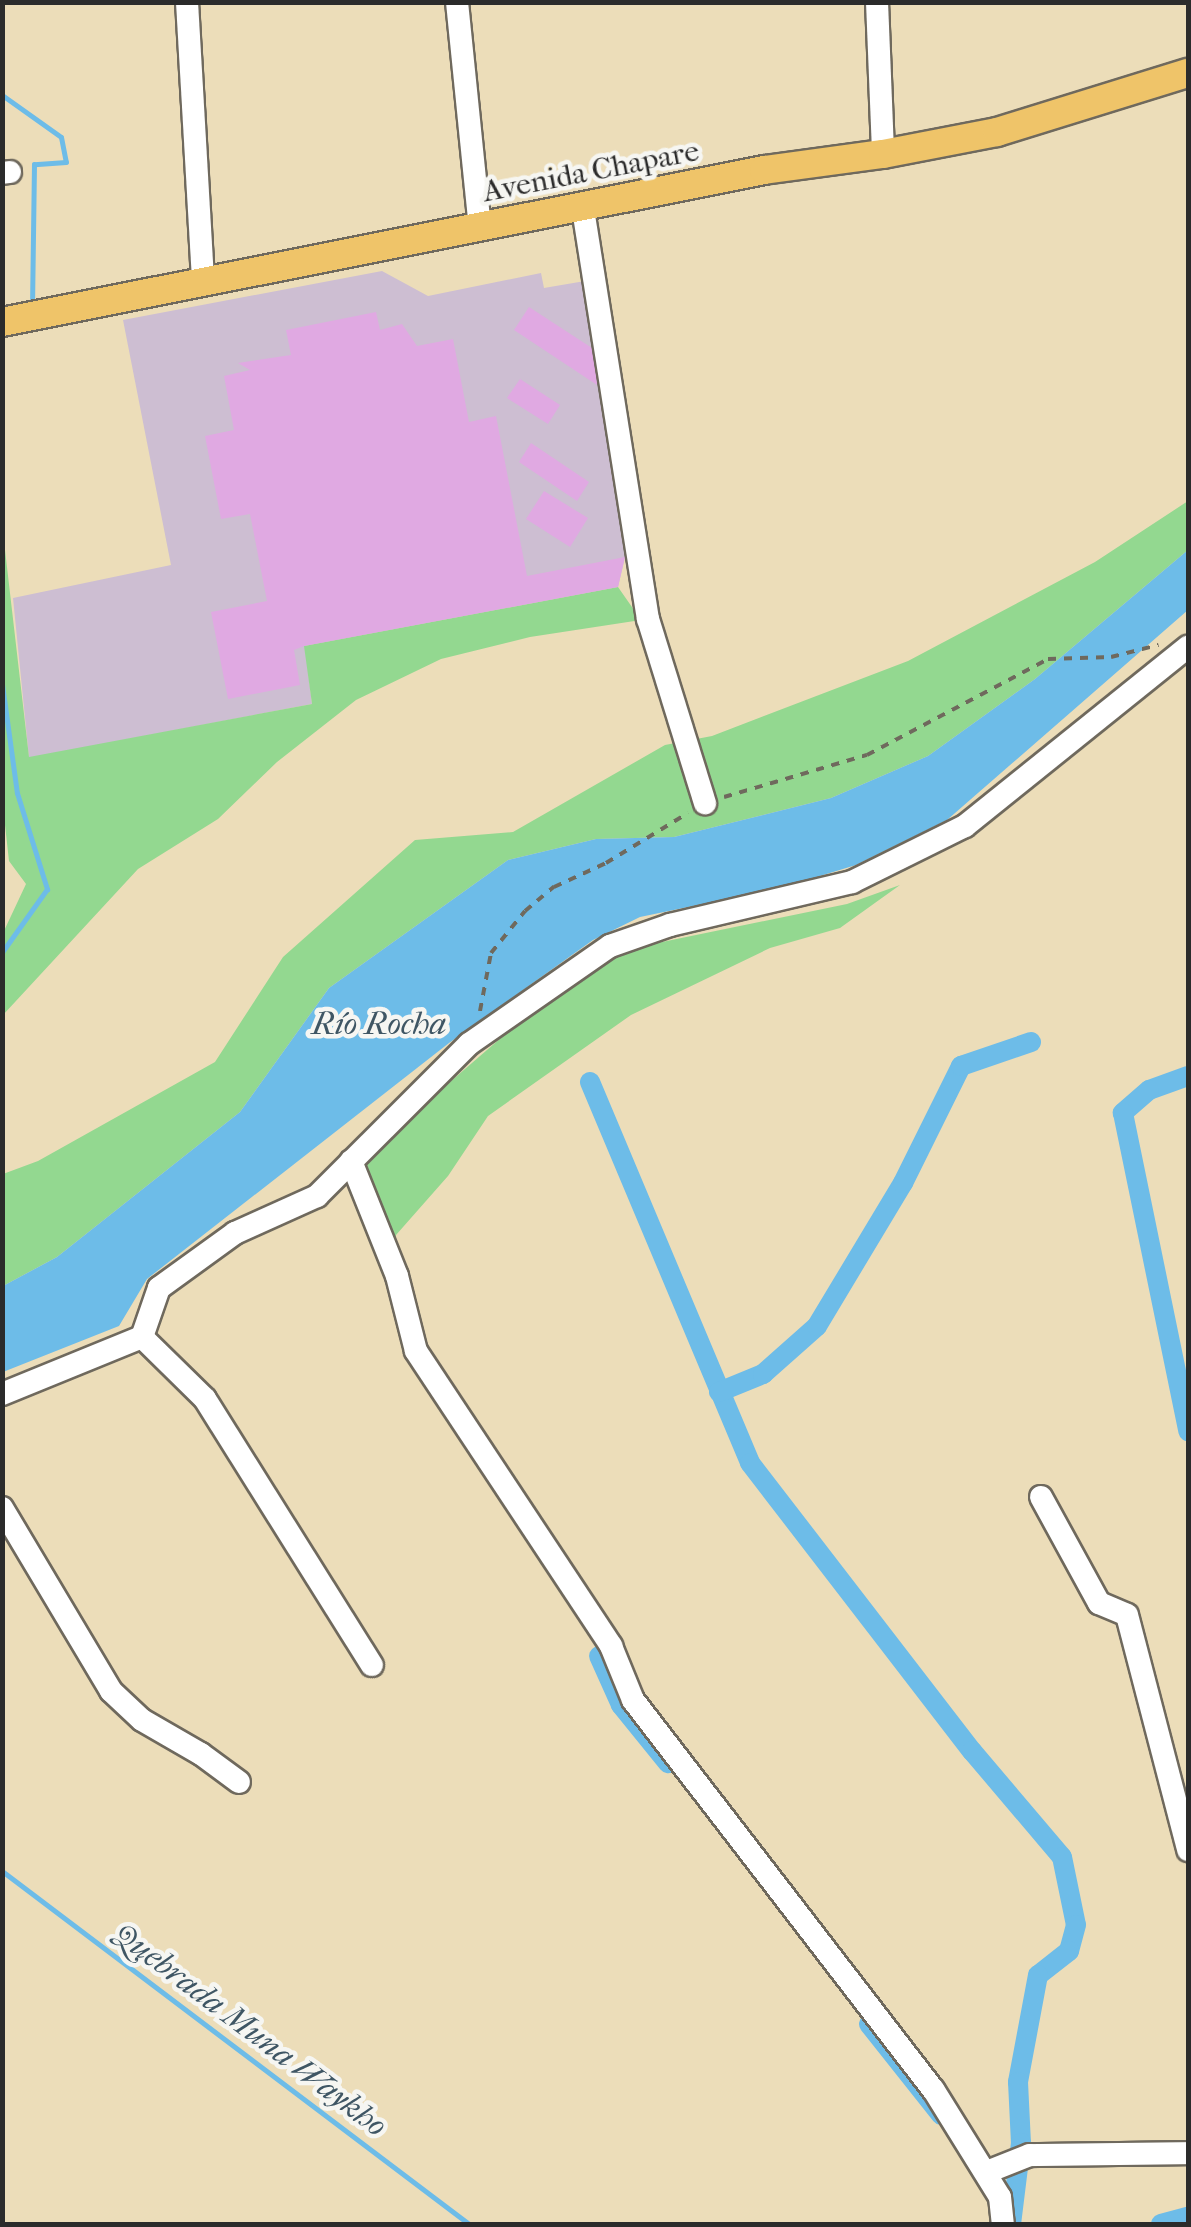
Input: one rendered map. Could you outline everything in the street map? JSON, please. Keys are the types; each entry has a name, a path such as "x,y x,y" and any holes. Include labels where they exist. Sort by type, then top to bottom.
{"main road":[{"name":"Avenida Chapare","path":"2,322 764,170 884,154 997,132 1188,73"}],"street":[{"path":"188,2 203,284"},
{"path":"458,2 480,228"},
{"path":"877,2 884,154"},
{"path":"583,209 648,620 704,803"},
{"path":"2,1394 142,1337 158,1288 235,1233 317,1196 469,1044 610,946 670,926 852,882 965,826 1181,644"},
{"path":"351,1161 397,1276 416,1351 611,1646 632,1700 933,2089 1000,2197 1003,2224"},
{"path":"142,1337 205,1399 372,1665"},
{"path":"1041,1498 1099,1603 1126,1615 1188,1850"},
{"path":"2,1508 111,1691 142,1720 202,1754 239,1782"},
{"path":"986,2172 1030,2155 1188,2153"}],"path":[{"path":"469,1044 491,953 525,910 554,886 606,863 704,803 867,754 1048,658 1111,657 1181,644"}],"shaded area":[{"path":"382,271 428,296 541,273 544,288 585,281 625,557 618,587 305,646 312,704 29,758 13,598 171,565 123,320"}],"green space":[{"path":"1188,501 1188,550 1035,679 928,756 831,798 771,813 674,837 596,839 508,860 329,988 240,1112 57,1257 3,1286 3,1174 38,1161 215,1062 283,957 415,840 513,832 665,745 712,736 908,661 1095,562"},
{"path":"2,524 29,757 312,704 304,646 618,587 641,620 530,637 441,659 356,700 277,762 218,819 138,869 3,1015 3,933 26,884 9,861 3,807"},
{"path":"900,885 840,928 770,948 631,1015 488,1116 448,1176 396,1235 394,1253 360,1169 428,1101 502,1037 628,949 847,904"}],"water":[{"name":"Río Rocha","path":"1188,550 1188,610 947,820 856,865 784,887 640,917 593,940 449,1043 147,1279 119,1326 3,1372 3,1286 57,1257 240,1112 329,988 508,860 596,839 674,837 771,813 831,798 928,756 1035,679"}],"building":[{"path":"529,307 595,350 597,385 514,330"},
{"path":"376,312 380,330 402,324 417,346 453,339 469,422 496,416 527,576 625,557 618,587 304,646 294,650 300,685 228,699 211,612 267,601 250,514 221,519 205,436 234,430 224,376 250,370 238,363 291,355 286,330"},
{"path":"520,379 560,405 548,424 507,398"},
{"path":"531,443 589,482 577,501 519,462"},
{"path":"544,491 588,518 570,547 526,519"}],"waterway":[{"path":"2,95 61,137 66,162 34,164 32,299"},
{"path":"2,684 17,793 47,889 2,952"},
{"path":"719,1392 763,1374 817,1326 903,1183 961,1066 1031,1042"},
{"path":"1188,1076 1149,1090 1123,1113 1188,1431"},
{"path":"590,1082 750,1463 972,1751 1062,1857 1076,1925 1069,1951 1038,1975 1018,2082 1021,2143 1011,2224"},
{"path":"599,1656 621,1705 668,1763"},
{"name":"Quebrada Muna Waykho","path":"2,1871 469,2224"},
{"path":"869,2024 941,2115"},
{"path":"1161,2224 1188,2217"}]}
